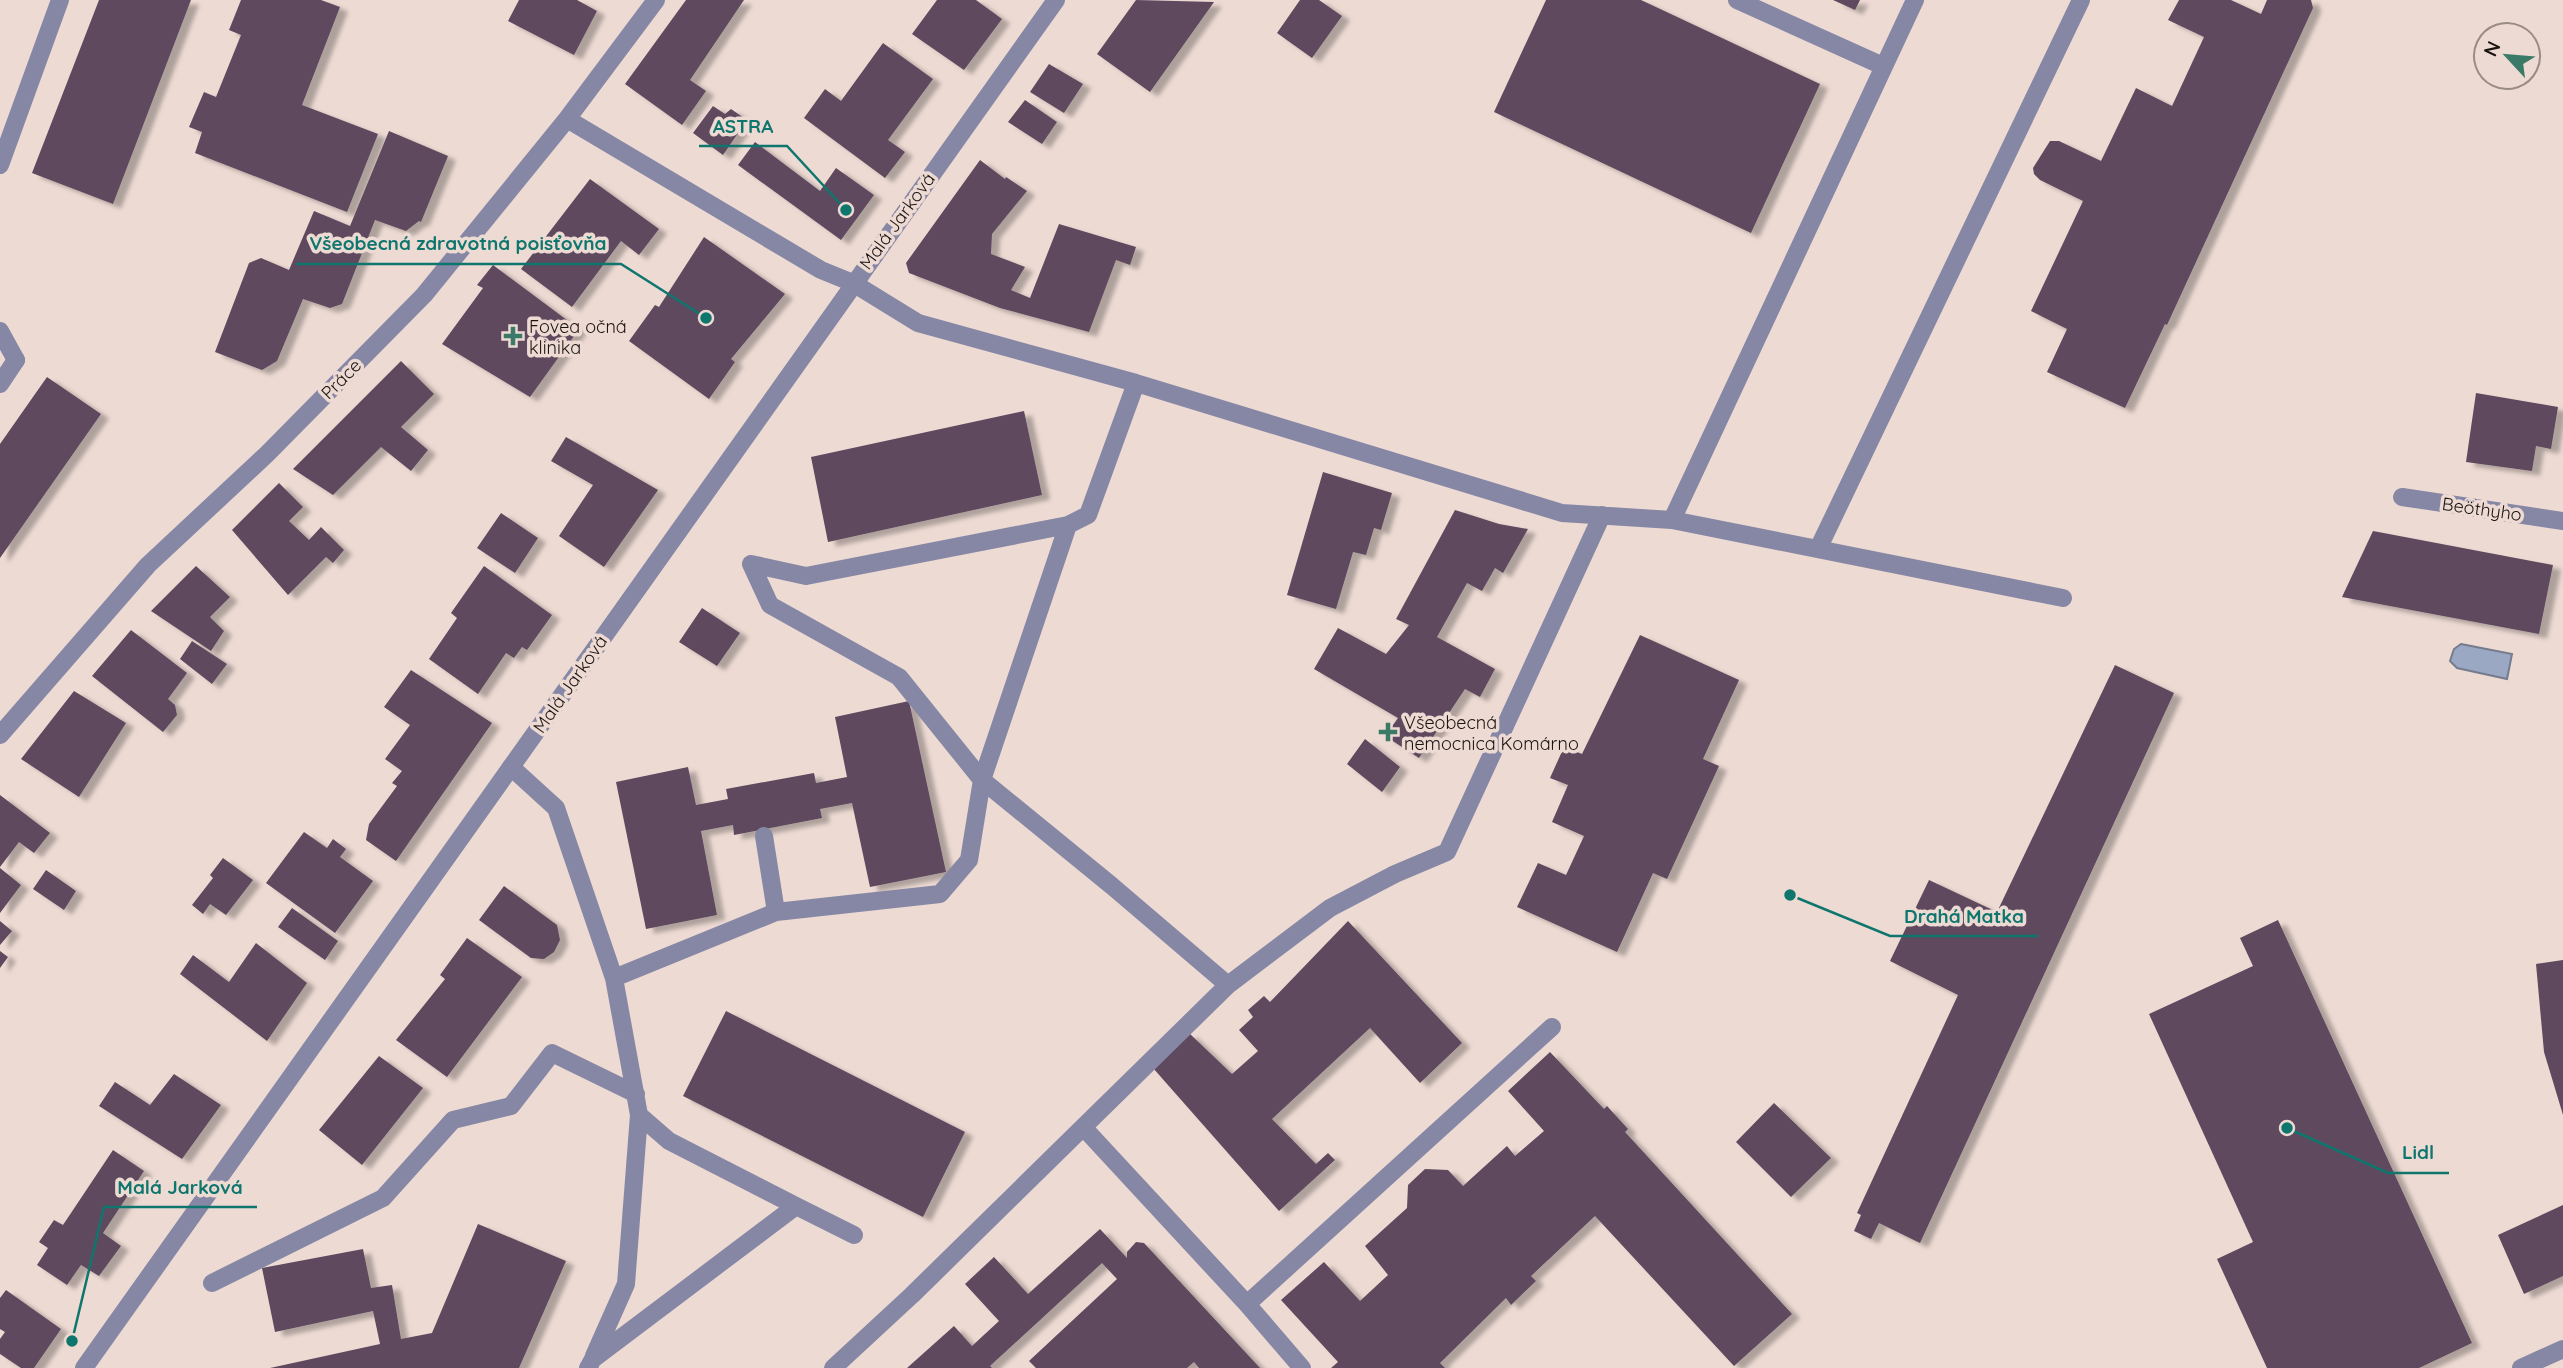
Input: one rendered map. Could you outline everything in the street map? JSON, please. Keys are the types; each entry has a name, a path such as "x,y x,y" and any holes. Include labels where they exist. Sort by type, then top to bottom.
{"street":[{"path":"0,165 60,0"},
{"name":"Práce","path":"0,735 148,565 267,454 424,295 568,119 656,0"},
{"name":"Malá Jarková","path":"84,1368 1056,0"},
{"path":"1737,0 1883,66"},
{"path":"1672,520 1915,0"},
{"path":"1818,549 2081,0"},
{"path":"568,119 821,270 853,284 918,323 1136,383 1562,513 1672,520 2063,598"},
{"path":"0,331 16,360 0,384"},
{"path":"1136,383 1088,515 1068,524 806,576 751,564 770,605 900,677 982,780 1228,985"},
{"name":"Beöthyho","path":"2402,498 2563,521"},
{"path":"833,1368 912,1295 1228,985 1330,908 1395,874 1447,852 1602,515"},
{"path":"614,978 776,912 940,894 969,860 982,780 1068,524"},
{"path":"511,767 556,808 614,978 639,1115 626,1284 590,1364"},
{"path":"764,836 776,912"},
{"path":"1247,1304 1552,1027"},
{"path":"212,1283 383,1198 453,1120 511,1106 552,1053 636,1094"},
{"path":"639,1115 669,1141 855,1236"},
{"path":"1084,1128 1247,1304 1302,1368"},
{"path":"590,1364 796,1206"},
{"path":"2521,1368 2563,1349"}],"water":[{"path":"2461,644 2512,654 2507,679 2457,668 2450,661 2454,649"}],"building":[{"path":"99,0 191,0 113,204 32,173"},
{"path":"241,0 321,0 340,7 302,105 378,134 347,212 195,153 202,132 189,127 204,92 216,97 241,35 229,30"},
{"path":"519,0 577,0 597,11 574,55 508,21"},
{"path":"686,0 744,0 690,80 706,91 682,125 625,84"},
{"path":"937,0 976,0 1002,19 964,70 912,34"},
{"path":"1136,0 1214,2 1150,92 1097,54"},
{"path":"1300,0 1319,0 1342,16 1312,58 1277,33"},
{"path":"1546,0 1641,0 1820,84 1751,233 1494,112"},
{"path":"1833,0 1860,0 1855,10"},
{"path":"2179,0 2231,0 2261,14 2267,0 2311,0 2313,8 2167,325 2165,324 2125,408 2047,372 2067,329 2031,311 2083,201 2040,180 2034,174 2033,168 2050,141 2059,141 2101,161 2136,88 2172,106 2204,37 2168,20"},
{"path":"883,43 933,79 888,140 905,152 885,178 804,118 825,89 841,101"},
{"path":"1049,64 1083,84 1064,113 1030,92"},
{"path":"1025,100 1057,122 1042,144 1008,122"},
{"path":"713,106 725,114 731,109 747,120 723,155 693,133"},
{"path":"389,131 448,156 421,222 406,231 375,220 342,304 330,308 303,299 277,361 262,370 215,352 249,263 261,258 289,270 314,211 350,226"},
{"path":"755,142 820,191 836,168 874,195 841,240 738,165"},
{"path":"980,160 1027,191 992,234 991,254 1025,267 1011,290 1030,298 1059,224 1136,247 1130,265 1116,260 1089,332 1000,308 909,273 906,263"},
{"path":"590,179 659,229 639,255 621,241 572,307 521,269"},
{"path":"704,237 785,294 731,359 735,362 709,399 629,341 655,305 659,307"},
{"path":"493,265 579,329 530,397 442,344 483,288 477,285"},
{"path":"401,361 434,394 401,427 428,450 411,471 381,447 333,495 293,469"},
{"path":"47,377 101,414 0,558 0,444"},
{"path":"2476,393 2558,407 2551,449 2536,446 2532,471 2466,462"},
{"path":"1024,411 1042,495 828,542 811,457"},
{"path":"566,437 658,490 604,567 559,536 593,485 551,461"},
{"path":"1323,472 1392,493 1381,530 1374,528 1366,555 1353,552 1336,609 1287,595"},
{"path":"279,483 303,507 289,521 309,540 321,527 344,550 333,563 326,557 288,595 232,530"},
{"path":"1455,510 1499,524 1528,529 1503,573 1495,568 1482,591 1467,583 1437,637 1495,669 1480,697 1465,689 1419,758 1385,736 1398,718 1314,669 1338,628 1386,654 1409,625 1396,619"},
{"path":"501,513 538,538 515,573 477,548"},
{"path":"2373,531 2553,565 2539,634 2342,597"},
{"path":"196,566 230,597 210,617 224,631 211,651 151,611"},
{"path":"484,566 552,615 527,650 522,647 514,658 506,653 478,694 429,659 457,618 451,613"},
{"path":"702,608 740,633 717,666 679,642"},
{"path":"131,630 187,673 168,699 175,705 177,715 163,732 92,676"},
{"path":"1640,635 1739,680 1703,759 1719,766 1667,879 1653,873 1617,952 1517,907 1538,863 1566,875 1584,836 1552,822 1568,785 1550,778 1564,747 1582,754"},
{"path":"192,641 227,664 212,684 180,659"},
{"path":"2115,665 2174,693 1920,1243 1879,1223 1871,1239 1854,1231 1861,1215 1857,1213 1958,995 1890,961 1929,880 1997,912"},
{"path":"411,670 492,723 396,861 366,840 369,824 397,786 392,783 402,771 385,759 410,725 384,707"},
{"path":"74,691 126,723 79,797 21,759"},
{"path":"909,701 946,872 870,887 852,803 820,809 822,818 734,835 733,825 701,831 717,915 646,929 616,782 688,767 696,805 728,799 726,789 814,773 816,783 847,777 835,717"},
{"path":"1365,739 1400,767 1382,792 1347,764"},
{"path":"0,795 50,833 34,853 19,842 0,867"},
{"path":"304,832 327,848 333,839 346,849 340,857 373,881 335,933 266,883"},
{"path":"223,858 253,880 226,915 210,904 203,914 192,905 213,878 210,875"},
{"path":"0,868 21,885 0,913"},
{"path":"46,870 76,891 64,910 33,889"},
{"path":"504,886 557,925 560,940 554,952 544,959 531,958 479,920"},
{"path":"292,908 338,941 325,960 278,927"},
{"path":"2278,920 2472,1343 2419,1368 2267,1368 2217,1259 2253,1242 2149,1014 2253,966 2240,938"},
{"path":"0,921 12,931 0,945"},
{"path":"1348,921 1462,1043 1420,1083 1370,1028 1272,1119 1316,1164 1328,1153 1335,1160 1279,1211 1153,1068 1189,1033 1232,1074 1258,1051 1239,1030 1253,1017 1248,1010 1264,996 1270,1002"},
{"path":"467,938 522,977 447,1077 396,1040 445,979 440,975"},
{"path":"256,943 307,983 267,1041 180,974 193,955 229,982"},
{"path":"0,951 8,957 0,968"},
{"path":"2563,960 2563,1115 2544,1052 2536,964"},
{"path":"726,1011 965,1132 923,1217 683,1096"},
{"path":"1550,1052 1604,1109 1607,1106 1628,1129 1625,1132 1792,1314 1734,1366 1595,1216 1531,1276 1536,1281 1511,1305 1506,1298 1440,1363 1445,1368 1331,1368 1338,1362 1281,1300 1324,1262 1360,1301 1388,1275 1365,1246 1407,1208 1408,1185 1425,1169 1448,1170 1463,1186 1507,1146 1515,1156 1544,1131 1508,1091"},
{"path":"379,1056 423,1088 362,1165 319,1130"},
{"path":"174,1074 221,1105 182,1159 99,1106 115,1082 150,1105"},
{"path":"1774,1103 1831,1158 1791,1197 1736,1142"},
{"path":"113,1150 144,1171 103,1233 121,1246 99,1276 81,1265 67,1285 37,1265 48,1248 39,1242 54,1220 63,1225"},
{"path":"2563,1205 2563,1276 2524,1294 2498,1235"},
{"path":"478,1224 566,1261 519,1368 270,1368 380,1344 373,1311 275,1332 262,1268 363,1249 371,1288 392,1285 401,1339 432,1333"},
{"path":"1100,1229 1127,1258 1127,1252 1136,1242 1144,1243 1260,1368 1199,1368 1194,1362 1187,1368 1036,1368 1029,1361 1117,1279 1102,1263 990,1366 992,1368 907,1368 954,1326 972,1346 999,1321 965,1284 994,1257 1028,1294"},
{"path":"6,1290 61,1329 34,1368 21,1368 0,1354 0,1339 5,1332 0,1329 0,1298"}],"place":[{"name":"ASTRA","path":"846,210"},
{"name":"Všeobecná zdravotná poisťovňa","path":"706,318"},
{"name":"Fovea očná klinika","path":"513,336"},
{"name":"Všeobecná nemocnica Komárno","path":"1388,732"},
{"name":"Drahá Matka","path":"1790,895"},
{"name":"Lidl","path":"2287,1128"},
{"name":"Malá Jarková","path":"72,1341"}]}
